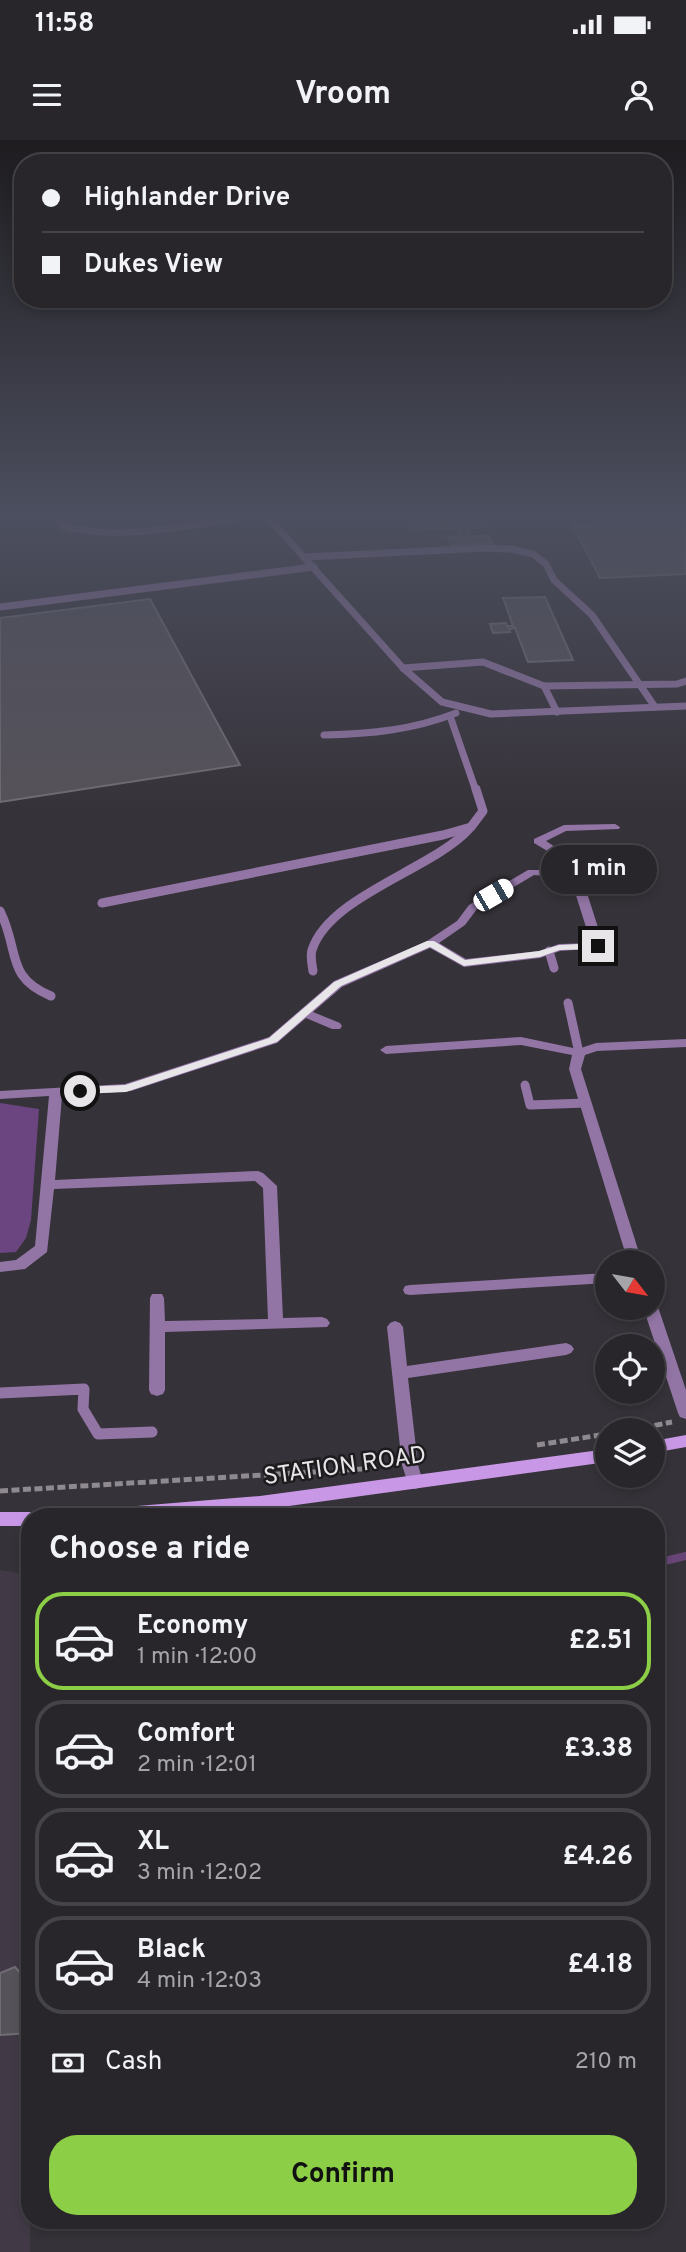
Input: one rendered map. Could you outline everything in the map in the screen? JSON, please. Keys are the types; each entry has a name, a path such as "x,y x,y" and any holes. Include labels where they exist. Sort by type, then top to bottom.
{"street":[{"path":"560,874 570,860 538,841 564,828 615,827"},
{"path":"0,1095 126,1088 273,1040 338,984 431,943 461,923 473,907 532,872 560,874 579,887 598,946 559,948 464,963 431,943"},
{"path":"306,1014 336,1026"},
{"path":"386,1050 521,1041 579,1053 596,1047 686,1043"},
{"path":"579,1053 575,1069 631,1250"},
{"path":"0,1266 20,1265 42,1248 56,1092"},
{"path":"47,1185 258,1176 270,1186 276,1323"},
{"path":"410,1290 595,1279"},
{"path":"157,1298 158,1390"},
{"path":"654,1320 682,1417"},
{"path":"158,1327 322,1323"},
{"path":"395,1327 410,1465 415,1482"},
{"path":"401,1373 566,1349"},
{"path":"665,1445 686,1441"},
{"name":"STATION ROAD","path":"199,1508 260,1503 595,1457"},
{"path":"0,1519 21,1519"}],"lane":[{"path":"356,615 403,668 442,702 465,709 491,714 686,706"},
{"path":"591,615 654,707"},
{"path":"403,668 483,662 544,686 677,684 686,681"},
{"path":"544,686 556,712"},
{"path":"324,735 362,735 430,724 465,709"},
{"path":"313,971 311,948 329,924 349,906 458,841 483,811 450,716"},
{"path":"102,903 268,871 471,827"},
{"path":"0,911 10,931 20,976 32,988 51,996"},
{"path":"549,951 554,968"},
{"path":"568,1003 579,1053"},
{"path":"525,1085 530,1105 586,1103"},
{"path":"0,1392 84,1389 83,1409 98,1434 152,1432"}],"path":[{"path":"665,1421 682,1417"},
{"path":"0,1491 372,1468"}],"shaded area":[{"path":"0,1103 39,1109 31,1220 26,1238 16,1252 0,1253"},
{"path":"0,1570 21,1574 21,2229 30,2229 30,2252 0,2252"}],"building":[{"path":"27,615 158,615 240,765 0,802 0,618"},
{"path":"509,615 553,615 573,660 528,662 515,628 509,629 510,632 493,633 490,624 506,623 507,626 513,626"},
{"path":"15,1967 21,1974 21,2034 0,2035 0,1973"}],"waterway":[{"path":"665,1561 686,1556"}],"route":[{"path":"80,1091 126,1088 273,1040 338,984 431,943 464,963 540,954 559,948 598,946"}]}
